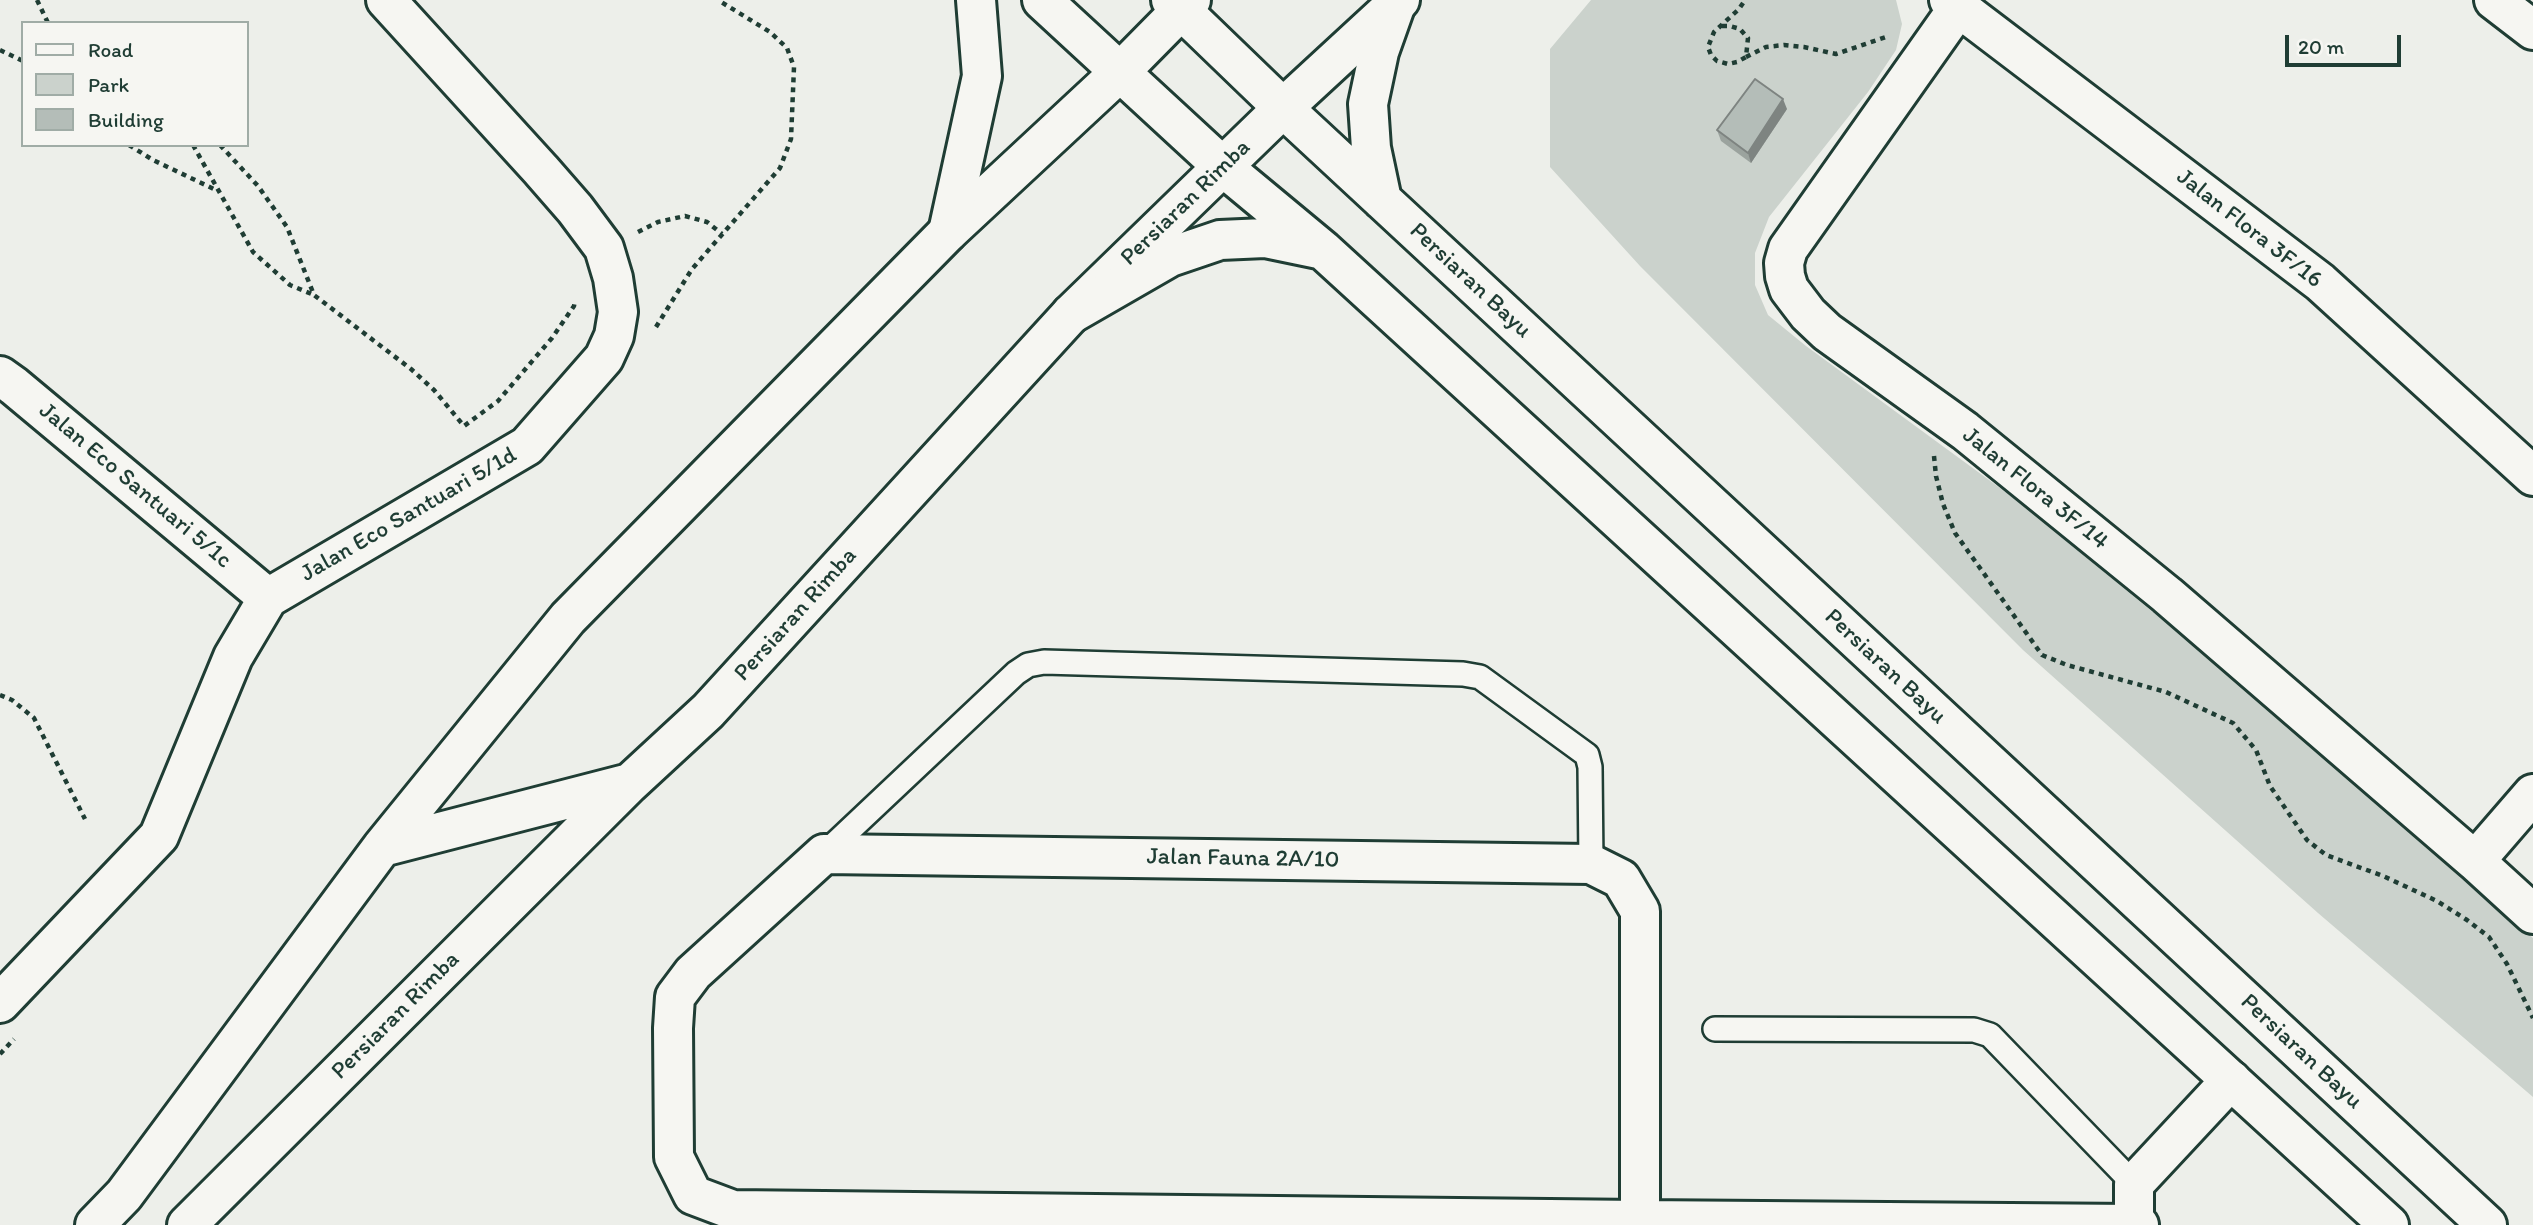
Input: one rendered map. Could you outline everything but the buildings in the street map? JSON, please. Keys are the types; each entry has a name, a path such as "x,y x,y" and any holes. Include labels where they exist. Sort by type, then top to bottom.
{"street":[{"name":"Jalan Eco Santuari 5/1d","path":"0,1003 159,836 233,657 268,598 527,446 604,358 614,335 618,312 613,278 604,248 541,170 386,0"},
{"path":"948,232 982,76 976,0"},
{"path":"1041,0 1223,167 1323,250 2389,1225"},
{"path":"2494,0 2533,30"},
{"path":"1382,200 1371,148 1368,104 1379,52 1398,2"},
{"name":"Persiaran Rimba","path":"187,1225 628,784 708,711 1071,314 1283,108 1398,2"},
{"path":"95,1225 124,1195 382,847 568,618 948,232 1121,71 1181,3"},
{"name":"Persiaran Bayu","path":"1181,3 1283,108 2487,1225"},
{"name":"Jalan Flora 3F/14","path":"1950,12 1788,249 1784,263 1789,289 1808,314 1827,332 1965,431 2167,595 2533,914"},
{"name":"Jalan Flora 3F/16","path":"1950,12 2320,282 2533,476"},
{"path":"1071,314 1170,257 1220,240 1265,238 1323,250"},
{"name":"Jalan Eco Santuari 5/1c","path":"0,376 268,598"},
{"path":"382,847 628,784"},
{"path":"2475,861 2533,794"},
{"path":"824,854 693,973 675,997 674,1157 693,1195 733,1210 1640,1222 2137,1224 2134,1184 2231,1080"},
{"name":"Jalan Fauna 2A/10","path":"824,854 1591,864 1620,879 1640,911 1640,1222"}],"lane":[{"path":"824,854 1016,673 1028,665 1044,662 1463,674 1480,677 1587,755 1590,767 1591,864"},
{"path":"1715,1029 1974,1030 1990,1035 2134,1184"}],"path":[{"path":"37,0 47,21"},
{"path":"1745,0 1711,38 1708,47 1717,61 1728,64 1737,62 1766,47 1784,45 1836,54 1891,36 1950,12"},
{"path":"1722,26 1740,29 1748,38 1746,57"},
{"path":"0,50 21,60"},
{"path":"132,147 153,160 217,190"},
{"path":"194,147 253,252 289,285 314,295 411,369 434,390 464,426 498,401 552,338 574,306 576,296"},
{"path":"222,147 258,186 287,227 314,295"},
{"path":"604,248 658,222 685,216 707,222 722,234"},
{"path":"1926,403 1936,477 1955,533 2042,655 2067,665 2166,692 2233,723 2256,750 2270,786 2307,840 2326,855 2383,876 2437,901 2489,937 2507,964 2533,1018"},
{"path":"0,695 12,700 34,718 85,819"}],"green space":[{"path":"1591,0 1896,0 1902,24 1896,50 1868,92 1769,217 1755,253 1755,285 1768,315 1806,346 2015,499 2343,768 2533,938 2533,1097 2318,913 2023,650 1640,266 1550,167 1550,49"}]}
